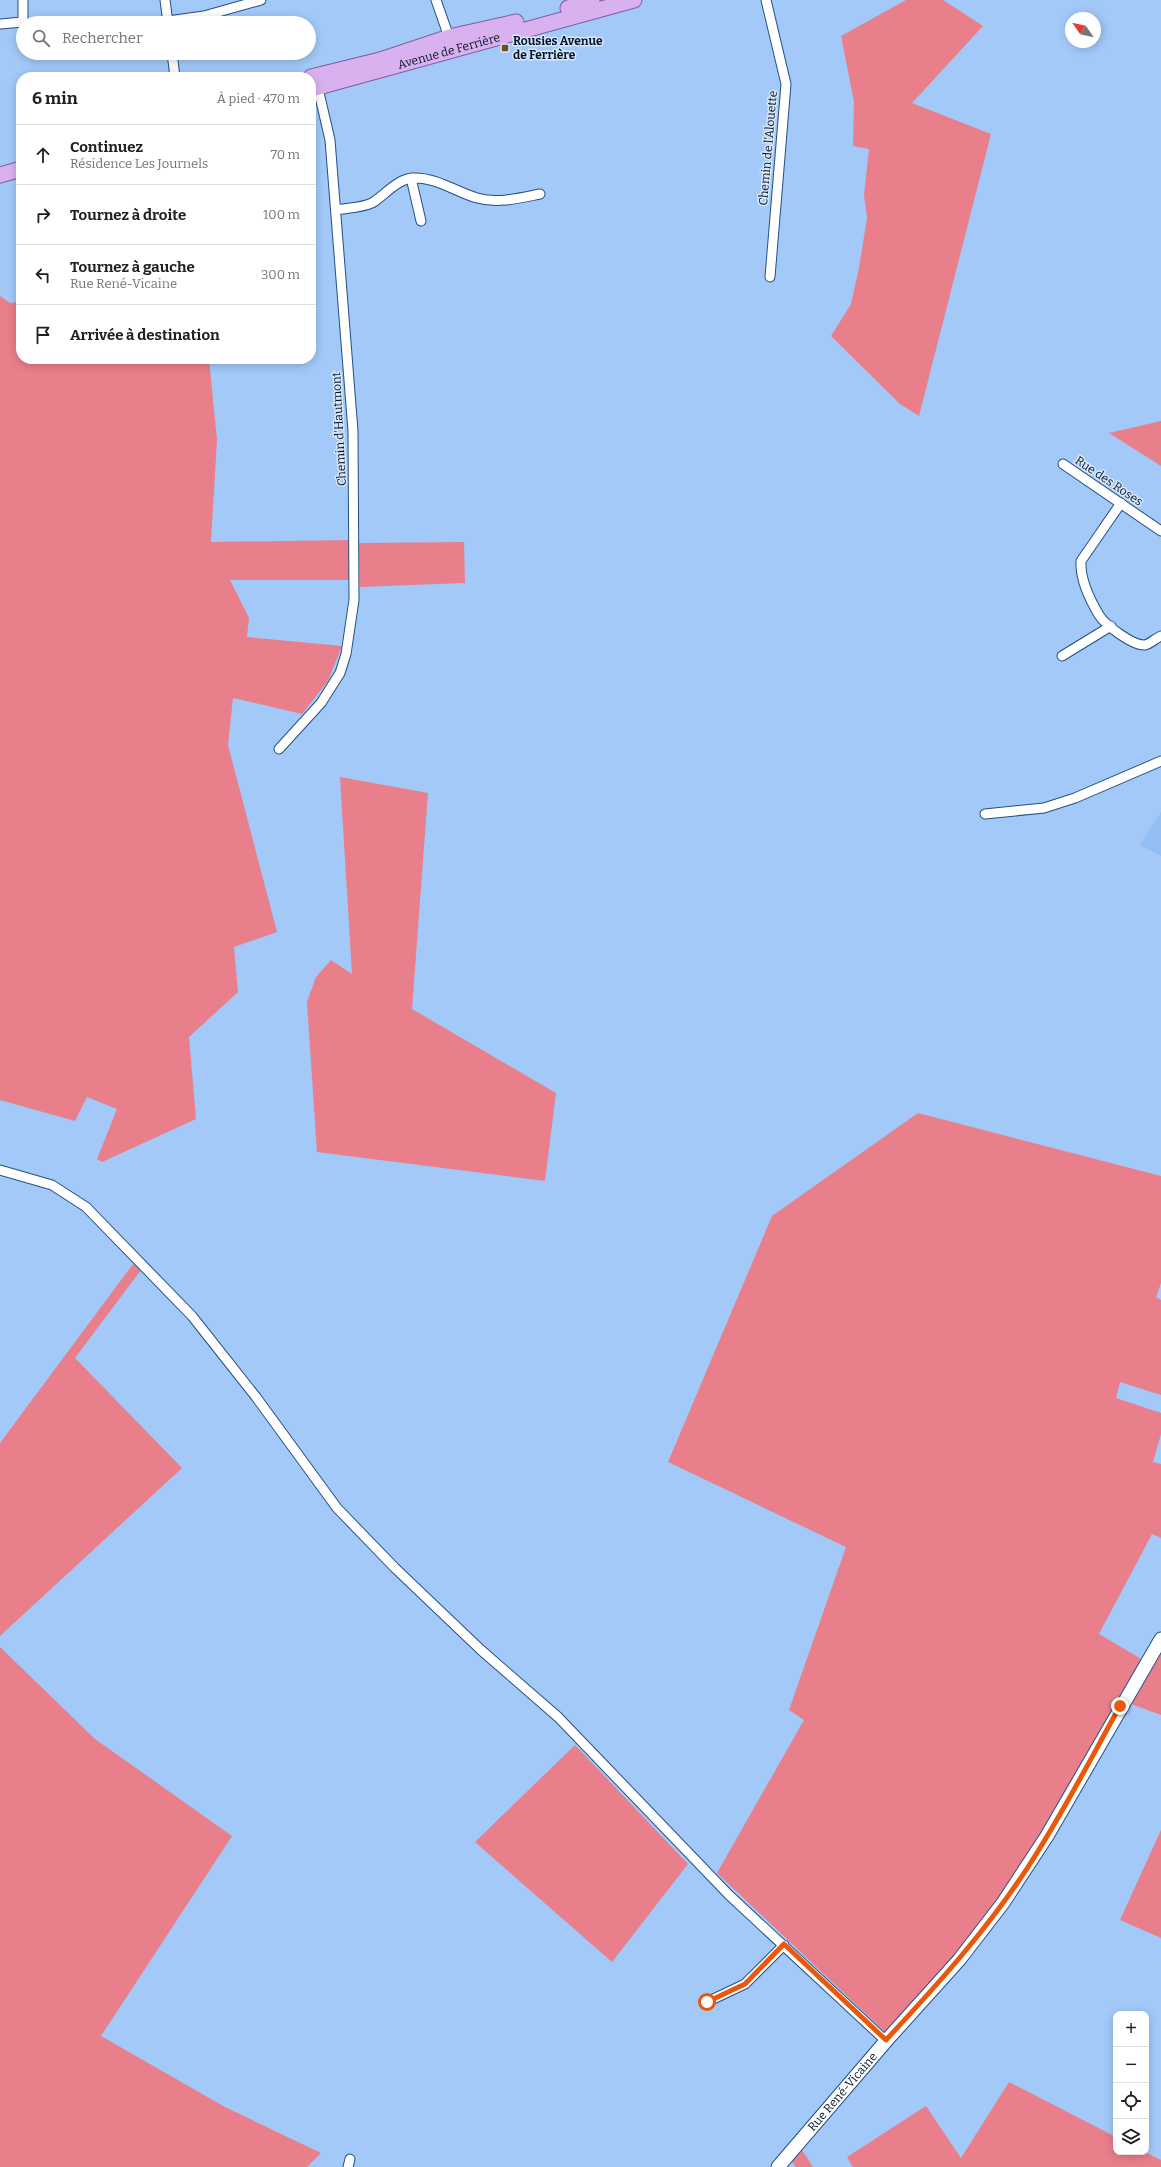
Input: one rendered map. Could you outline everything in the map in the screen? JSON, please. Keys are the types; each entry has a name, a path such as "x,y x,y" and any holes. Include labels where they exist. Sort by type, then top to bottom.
{"main road":[{"name":"Avenue de Ferrière","path":"452,44 503,25 592,0"},
{"name":"Avenue de Ferrière","path":"316,81 452,44 634,0"},
{"path":"0,164 16,160"},
{"path":"0,175 16,170"}],"street":[{"path":"23,0 23,16"},
{"path":"165,0 167,16"},
{"path":"204,16 261,0"},
{"path":"436,0 452,44"},
{"name":"Chemin de l'Alouette","path":"766,0 786,84 770,277"},
{"path":"0,24 16,23"},
{"path":"173,60 174,72"},
{"name":"Chemin d'Hautmont","path":"279,748 321,703 340,673 346,654 354,600 354,431 330,140 316,89"},
{"path":"336,210 370,204 402,181 411,178 432,180 477,198 490,200 507,200 540,194"},
{"path":"411,178 421,220"},
{"name":"Rue des Roses","path":"1063,464 1161,531"},
{"path":"1121,503 1081,561 1080,572 1100,616 1111,626 1137,644 1146,645 1161,636"},
{"path":"1062,656 1111,626"},
{"path":"985,814 1044,808 1075,798 1161,761"},
{"path":"0,1170 52,1185 86,1207 192,1316 256,1398 337,1508 430,1602 558,1717 729,1895 784,1944 886,2040"},
{"name":"Rue René-Vicaine","path":"778,2167 886,2040 959,1960 1028,1868 1161,1639"},
{"path":"707,2002 745,1984 784,1944"}],"shaded area":[{"path":"906,0 943,0 983,26 912,103 991,134 919,416 900,404 831,336 851,304 859,268 867,218 864,195 869,149 853,146 854,102 841,36"},
{"path":"0,296 10,303 16,302 16,364 209,364 217,440 211,542 350,540 349,580 230,580 249,618 247,637 342,646 328,681 302,714 233,698 228,745 277,932 234,947 238,992 189,1037 196,1119 102,1162 97,1159 117,1109 87,1097 75,1121 0,1100"},
{"path":"1161,421 1161,466 1109,433"},
{"path":"464,542 465,583 360,587 359,543"},
{"path":"340,777 428,793 412,1009 556,1093 545,1181 317,1152 307,1002 316,977 331,960 352,974"},
{"path":"1161,812 1161,856 1140,845"},
{"path":"918,1113 1161,1176 1161,1283 1156,1297 1161,1300 1161,1395 1120,1382 1116,1398 1161,1413 1161,1434 1153,1462 1161,1464 1161,1538 1152,1534 1099,1634 1143,1660 1064,1796 1000,1895 956,1955 885,2032 717,1873 804,1720 789,1710 846,1547 668,1462 772,1216"},
{"path":"133,1264 141,1270 75,1358 182,1468 0,1636 0,1443"},
{"path":"0,1647 95,1739 232,1836 101,2036 225,2107 321,2153 307,2167 0,2167"},
{"path":"1161,1654 1161,1715 1131,1704"},
{"path":"575,1745 688,1864 612,1962 475,1842"},
{"path":"1161,1830 1161,1938 1120,1920"},
{"path":"1009,2082 1113,2135 1113,2155 1149,2154 1161,2160 1161,2167 853,2167 847,2157 926,2106 961,2158"},
{"path":"802,2150 813,2167 796,2167 792,2162"}],"place":[{"name":"Rousies Avenue de Ferrière","path":"505,48"}],"route":[{"path":"707,2002 745,1984 784,1944 886,2040 959,1960 1028,1868 1120,1706"}]}
